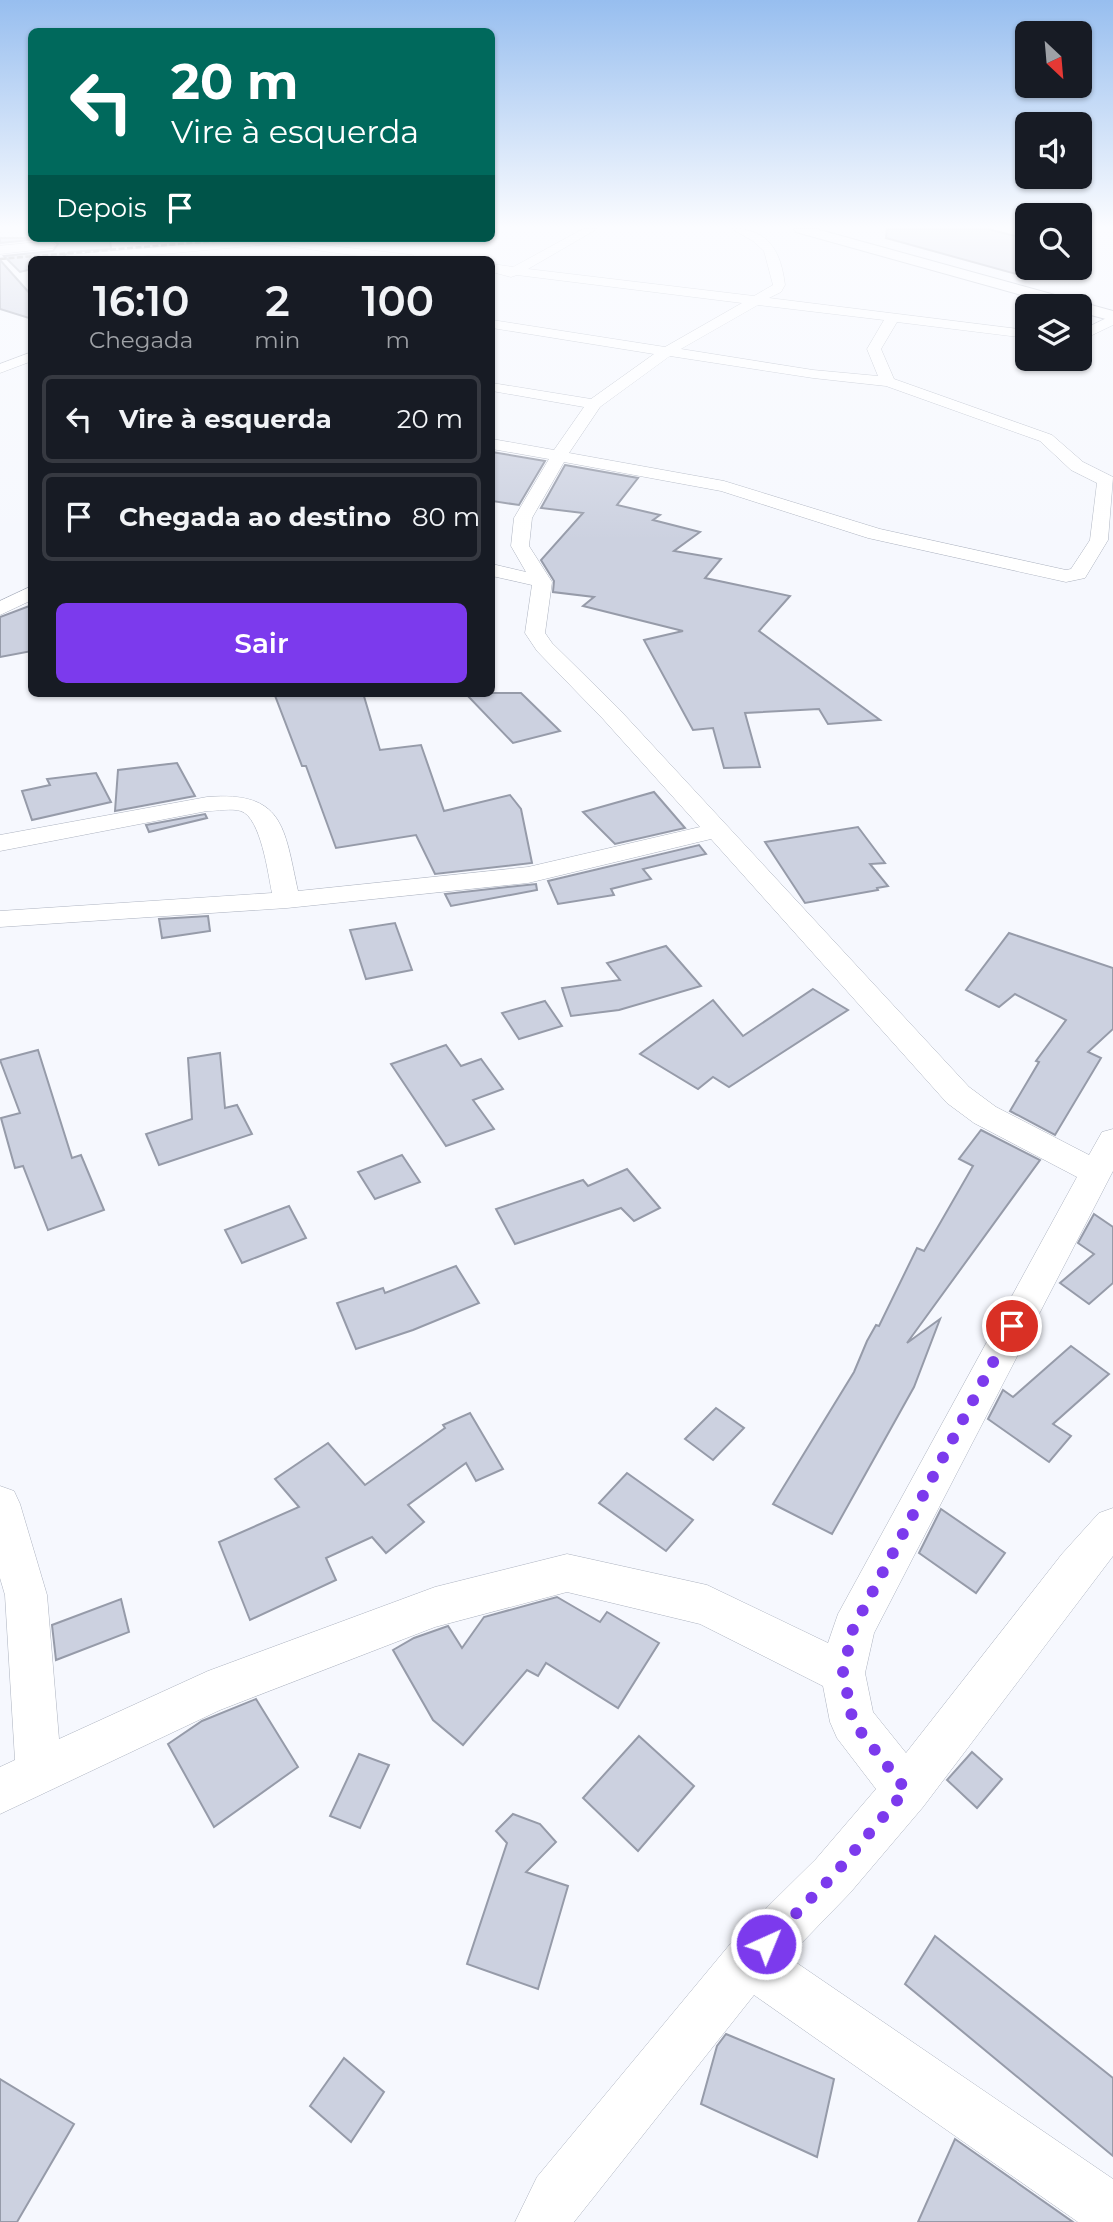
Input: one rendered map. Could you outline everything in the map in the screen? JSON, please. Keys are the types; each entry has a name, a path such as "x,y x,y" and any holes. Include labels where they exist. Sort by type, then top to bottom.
{"street":[{"path":"495,444 560,454 724,486 875,534 1066,576 1078,575 1099,540 1110,482 1077,466 1046,438 888,382 546,333"},
{"path":"699,333 666,352 594,404 560,454 523,518 520,547 542,582 535,633 544,647 611,714 958,1095 985,1115 1104,1156 853,1629 843,1672 853,1722 906,1790"},
{"path":"884,333 874,349 888,382"},
{"path":"1092,341 1102,343"},
{"path":"0,371 28,358"},
{"path":"0,371 21,376"},
{"path":"495,388 594,404"},
{"path":"495,570 542,582"},
{"path":"0,609 28,594"},
{"path":"0,843 207,804 233,803 253,806 267,820 287,900"},
{"path":"0,919 287,900 528,875 717,830"},
{"path":"0,1504 26,1595 39,1771"},
{"path":"543,2222 557,2197 750,1961 833,1876 906,1790 1077,1568 1113,1526"},
{"path":"0,1791 208,1693 435,1607 567,1573 707,1605 843,1672"},
{"path":"750,1961 1113,2214"}],"building":[{"path":"495,453 545,461 519,505 495,501"},
{"path":"565,465 638,478 617,505 660,515 653,520 700,532 674,551 721,559 705,578 790,596 759,631 880,720 828,724 819,709 745,713 760,767 724,768 713,728 693,730 644,640 683,631 583,606 594,597 553,592 554,581 541,560 583,513 541,508"},
{"path":"28,606 28,652 0,657 0,617"},
{"path":"521,693 560,731 513,743 469,697"},
{"path":"276,697 364,697 380,750 421,745 444,811 510,795 521,809 532,863 435,874 416,835 336,848 306,766 302,766"},
{"path":"177,763 195,796 115,811 118,770"},
{"path":"96,773 111,802 32,820 22,791 50,785 47,779"},
{"path":"654,792 685,828 615,844 583,812"},
{"path":"205,814 207,818 149,832 146,825"},
{"path":"858,827 885,863 870,864 888,886 805,903 765,842"},
{"path":"699,845 706,854 643,869 651,879 611,889 614,895 558,904 548,881"},
{"path":"536,884 537,890 451,906 445,894"},
{"path":"208,916 210,931 162,938 159,919"},
{"path":"395,923 412,970 366,979 350,930"},
{"path":"1009,933 1113,968 1113,1029 1088,1052 1101,1058 1055,1135 1010,1111 1039,1062 1036,1061 1066,1020 1015,994 999,1007 966,990"},
{"path":"666,946 701,986 619,1010 571,1016 562,988 620,980 607,963"},
{"path":"813,989 848,1010 729,1087 713,1077 698,1089 640,1054 713,1000 743,1036"},
{"path":"545,1001 562,1026 519,1039 502,1013"},
{"path":"446,1045 461,1066 481,1059 503,1089 473,1100 494,1129 446,1146 391,1064"},
{"path":"38,1050 72,1158 81,1155 104,1210 48,1230 23,1166 15,1168 1,1118 20,1113 0,1060"},
{"path":"220,1053 225,1108 237,1105 252,1134 159,1165 146,1134 192,1119 188,1058"},
{"path":"981,1130 1040,1160 907,1343 940,1319 914,1387 832,1534 773,1504 854,1372 867,1341 876,1325 879,1326 917,1248 924,1251 973,1166 959,1159"},
{"path":"402,1155 420,1182 375,1199 358,1172"},
{"path":"627,1169 660,1208 634,1221 621,1208 515,1244 496,1209 583,1180 588,1186"},
{"path":"289,1206 306,1238 242,1263 225,1230"},
{"path":"1094,1214 1113,1227 1113,1283 1089,1304 1060,1283 1094,1254 1078,1243"},
{"path":"456,1266 479,1303 413,1330 356,1349 337,1303 383,1288 385,1293"},
{"path":"1071,1346 1109,1374 1053,1424 1071,1436 1049,1462 988,1419 1003,1390 1013,1397"},
{"path":"716,1408 744,1428 713,1460 685,1439"},
{"path":"470,1413 503,1469 476,1481 466,1463 408,1505 424,1522 386,1553 372,1537 326,1558 336,1580 250,1620 219,1542 299,1507 275,1479 328,1443 365,1485 445,1428 443,1425"},
{"path":"627,1473 693,1520 666,1551 599,1503"},
{"path":"941,1509 1005,1553 976,1593 919,1553"},
{"path":"557,1597 600,1622 607,1612 659,1643 618,1708 546,1663 538,1676 527,1670 463,1745 433,1720 393,1650 414,1638 448,1626 462,1648 484,1617"},
{"path":"121,1599 129,1632 56,1660 52,1625"},
{"path":"256,1699 298,1767 214,1827 168,1744 202,1721"},
{"path":"639,1736 694,1786 638,1851 583,1798"},
{"path":"972,1752 1002,1779 977,1808 947,1780"},
{"path":"359,1754 389,1765 360,1828 330,1816"},
{"path":"513,1814 540,1824 556,1842 526,1872 568,1886 538,1989 467,1964 507,1843 496,1831"},
{"path":"935,1936 1113,2078 1113,2156 905,1984"},
{"path":"726,2034 834,2079 817,2157 701,2104 717,2046"},
{"path":"344,2058 384,2092 351,2142 310,2106"},
{"path":"0,2079 74,2124 17,2222 0,2222"},
{"path":"955,2139 1073,2222 918,2222"}],"route":[{"path":"766,1944 833,1876 906,1790 853,1722 843,1672 853,1629 1012,1326"}]}
